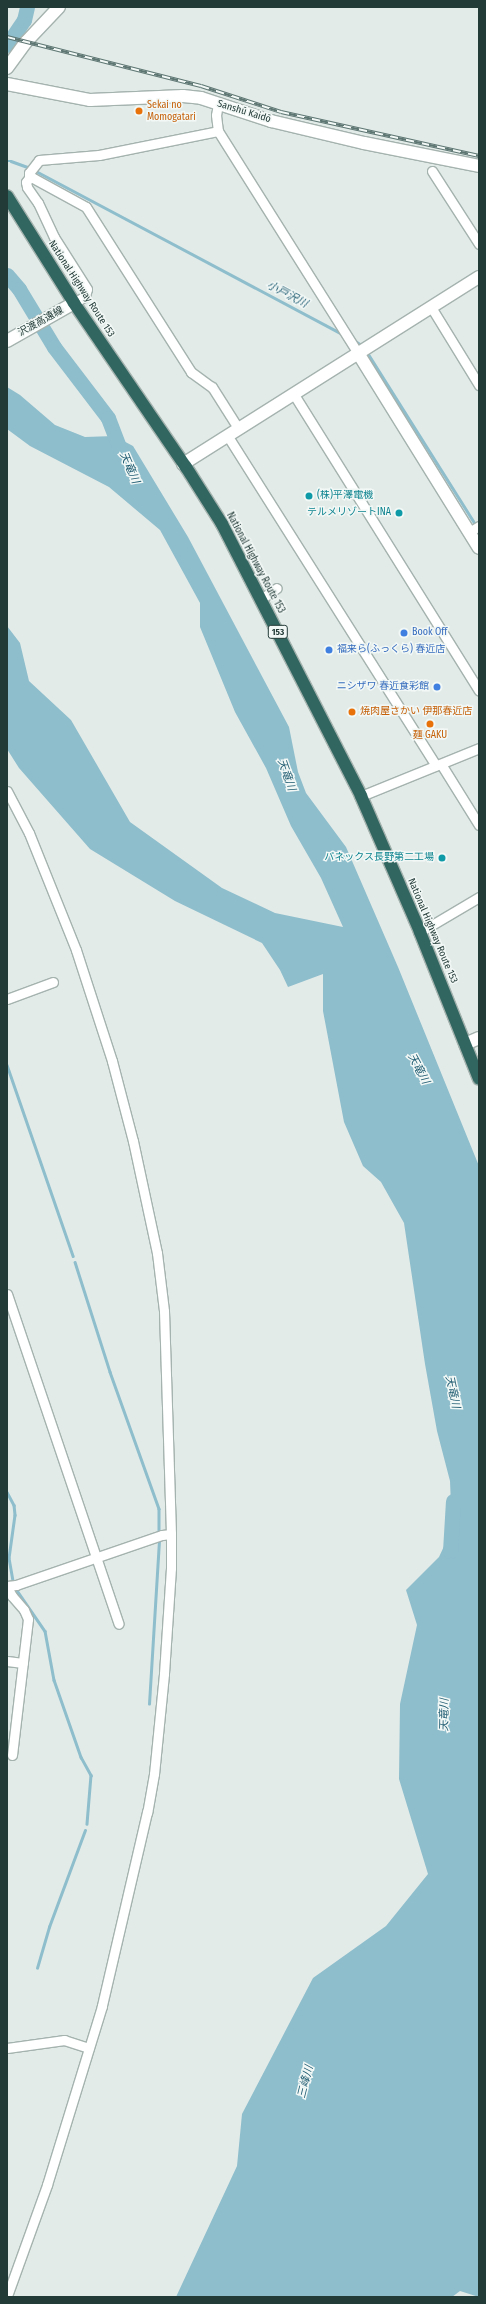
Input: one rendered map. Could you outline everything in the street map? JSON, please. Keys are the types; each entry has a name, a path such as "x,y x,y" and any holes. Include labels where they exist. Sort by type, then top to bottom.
{"highway":[{"name":"National Highway Route 153","path":"7,196 20,216 69,306 183,464 222,524 361,796 420,932 479,1079"}],"street":[{"path":"7,68 26,42 59,7"},
{"name":"Sanshū Kaidō","path":"7,84 90,100 183,96 201,98 271,121 364,143 479,166"},
{"path":"218,104 216,115 218,131 344,329 351,343 363,350 473,530 479,548"},
{"path":"69,306 85,296 87,289 54,237 38,203 26,187 26,182 39,160 99,155 218,131"},
{"path":"432,171 479,244"},
{"path":"31,172 34,178 86,207 191,372 212,387 238,428"},
{"path":"183,464 479,277"},
{"name":"沢渡高遠線","path":"7,341 69,306"},
{"path":"430,307 479,385"},
{"path":"294,393 479,691"},
{"path":"227,435 479,826"},
{"path":"261,599 277,588"},
{"path":"361,796 479,748"},
{"path":"7,791 29,833 76,950 108,1047 133,1141 156,1253 164,1312 171,1534 168,1615 154,1774 114,1958 89,2048 47,2185 7,2296"},
{"path":"420,932 479,897"},
{"path":"7,999 53,982"},
{"path":"465,1044 479,1038"},
{"path":"7,1294 119,1624"},
{"path":"12,1755 28,1619 24,1610 12,1596 7,1586 16,1585 162,1535 171,1534"},
{"path":"7,1661 23,1663"},
{"path":"7,2048 64,2040 89,2048"}],"water":[{"name":"三峰川","path":"7,387 20,395 55,425 85,437 114,436 133,446 188,537 289,727 298,772 306,793 346,847 398,967 479,1166 479,2297 460,2291 452,2297 176,2297 237,2166 242,2114 313,1978 386,1926 428,1874 399,1779 400,1704 417,1625 406,1590 439,1557 452,1529 450,1481 437,1431 425,1364 404,1223 381,1182 363,1166 344,1122 323,1011 323,974 288,987 280,970 262,943 175,901 90,849 19,768 7,749 7,626 20,643 29,681 71,720 130,822 222,888 275,913 343,927 321,878 291,826 266,768 235,712 200,627 200,603 160,530 109,487 30,446 7,429"}],"waterway":[{"path":"7,45 24,20 27,7"},
{"name":"小戸沢川","path":"7,161 30,168"},
{"name":"小戸沢川","path":"34,170 342,334"},
{"name":"天竜川","path":"7,275 19,289 54,347 108,418 122,454"},
{"name":"小戸沢川","path":"354,340 363,346"},
{"name":"小戸沢川","path":"367,352 476,525"},
{"path":"7,1065 73,1256"},
{"path":"75,1262 110,1372 159,1509 159,1532"},
{"path":"7,1492 14,1505 15,1515 9,1558 13,1581"},
{"name":"天竜川","path":"450,1551 453,1501"},
{"path":"149,1704 159,1539"},
{"path":"16,1589 45,1631 54,1680 81,1757 91,1775 87,1824"},
{"path":"37,1968 49,1927 85,1830"}],"railway":[{"path":"7,37 201,86 281,112 479,156"}],"place":[{"name":"Sekai no Momogatari","path":"139,111"},
{"name":"(株)平澤電機","path":"309,496"},
{"name":"テルメリゾートINA","path":"399,513"},
{"name":"Book Off","path":"404,633"},
{"name":"福来ら(ふっくら) 春近店","path":"329,650"},
{"name":"ニシザワ 春近食彩館","path":"437,687"},
{"name":"焼肉屋さかい 伊那春近店","path":"352,712"},
{"name":"麺 GAKU","path":"430,724"},
{"name":"パネックス長野第二工場","path":"442,858"}]}
